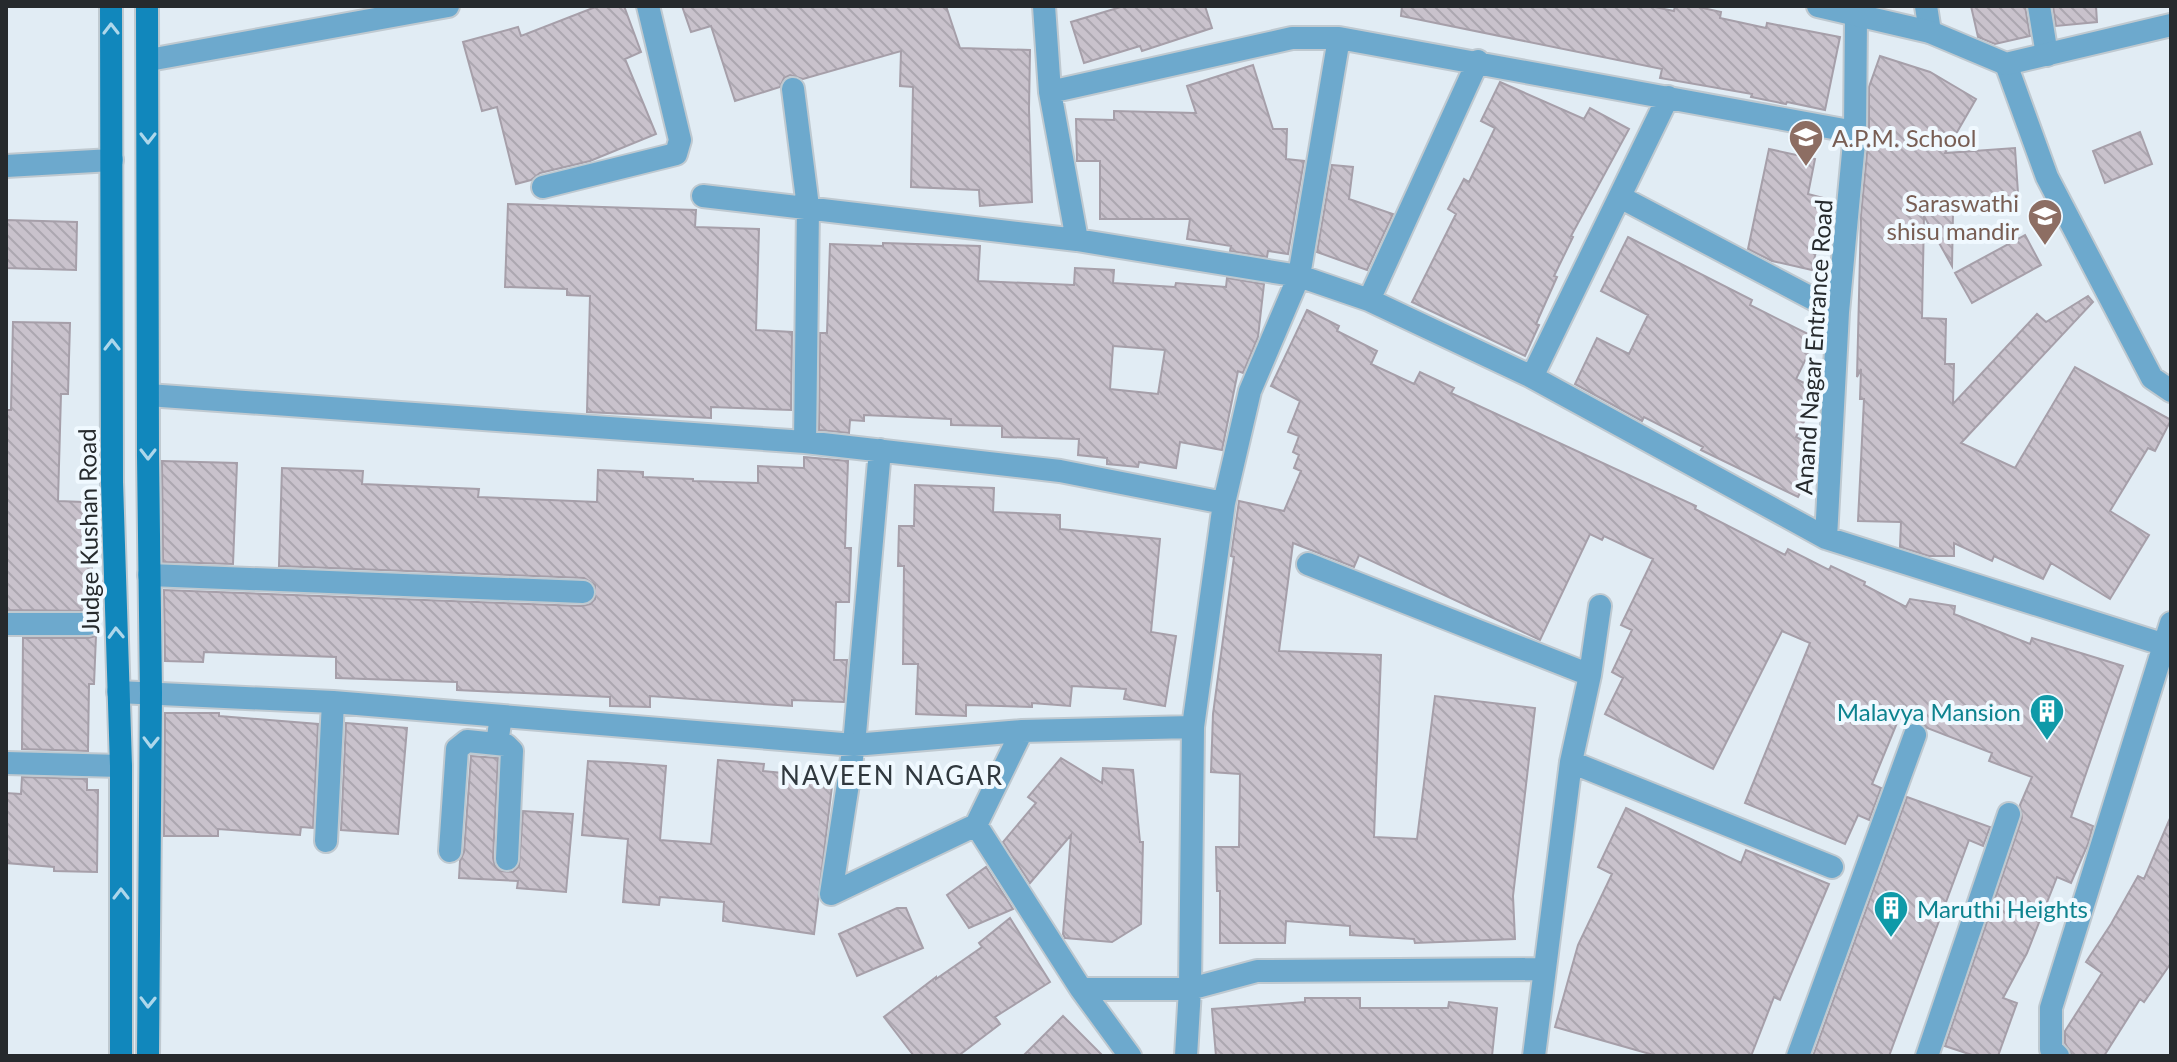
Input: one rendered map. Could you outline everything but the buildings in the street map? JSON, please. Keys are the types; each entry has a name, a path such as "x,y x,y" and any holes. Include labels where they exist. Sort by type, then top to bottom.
{"main road":[{"name":"Judge Kushan Road","path":"111,6 112,482 121,766 121,1056"},
{"path":"147,6 151,693 148,1056"}],"street":[{"path":"149,60 448,6"},
{"path":"543,187 676,154 680,140 648,6"},
{"path":"1044,6 1050,92 1077,240"},
{"path":"1818,6 1930,32 2006,64 2171,25"},
{"path":"1926,6 1930,32"},
{"path":"2039,6 2047,55"},
{"name":"Anand Nagar Entrance Road","path":"1826,538 1838,312 1855,132 1856,16"},
{"path":"1050,92 1292,38 1339,38 1855,132"},
{"path":"1186,1056 1190,989 1193,727 1224,503 1250,391 1299,276 1339,38"},
{"path":"1369,300 1478,61"},
{"path":"2006,64 2047,177 2152,378 2171,391"},
{"path":"793,89 808,207 805,442"},
{"path":"1532,377 1668,97"},
{"path":"6,166 112,160"},
{"path":"703,196 1077,240 1299,276 1369,300 1532,377 1826,538 2162,644"},
{"path":"1620,197 1838,312"},
{"path":"148,395 805,442 1060,471 1224,503"},
{"path":"880,450 854,745 831,894 976,825 1022,731"},
{"path":"1308,564 1590,675"},
{"path":"149,575 583,592"},
{"path":"1534,1056 1571,762 1590,675 1600,606"},
{"path":"2058,1056 2051,1049 2051,1008 2171,623"},
{"path":"6,624 88,624"},
{"path":"118,692 333,702 854,745 1022,731 1193,727"},
{"path":"326,841 333,702"},
{"path":"497,744 501,716"},
{"path":"1798,1056 1915,735"},
{"path":"450,851 457,749 467,741 506,745 512,751 507,859"},
{"path":"1571,762 1832,867"},
{"path":"6,763 121,766"},
{"path":"1927,1056 2009,814"},
{"path":"976,825 1081,989 1130,1056"},
{"path":"1081,989 1190,989 1257,971 1543,969"}],"place":[{"name":"A.P.M. School","path":"1806,168"},
{"name":"Saraswathi shisu mandir","path":"2045,247"},
{"name":"Malavya Mansion","path":"2047,742"},
{"name":"Maruthi Heights","path":"1891,939"}],"district":[{"name":"NAVEEN NAGAR","path":"892,775"}]}
